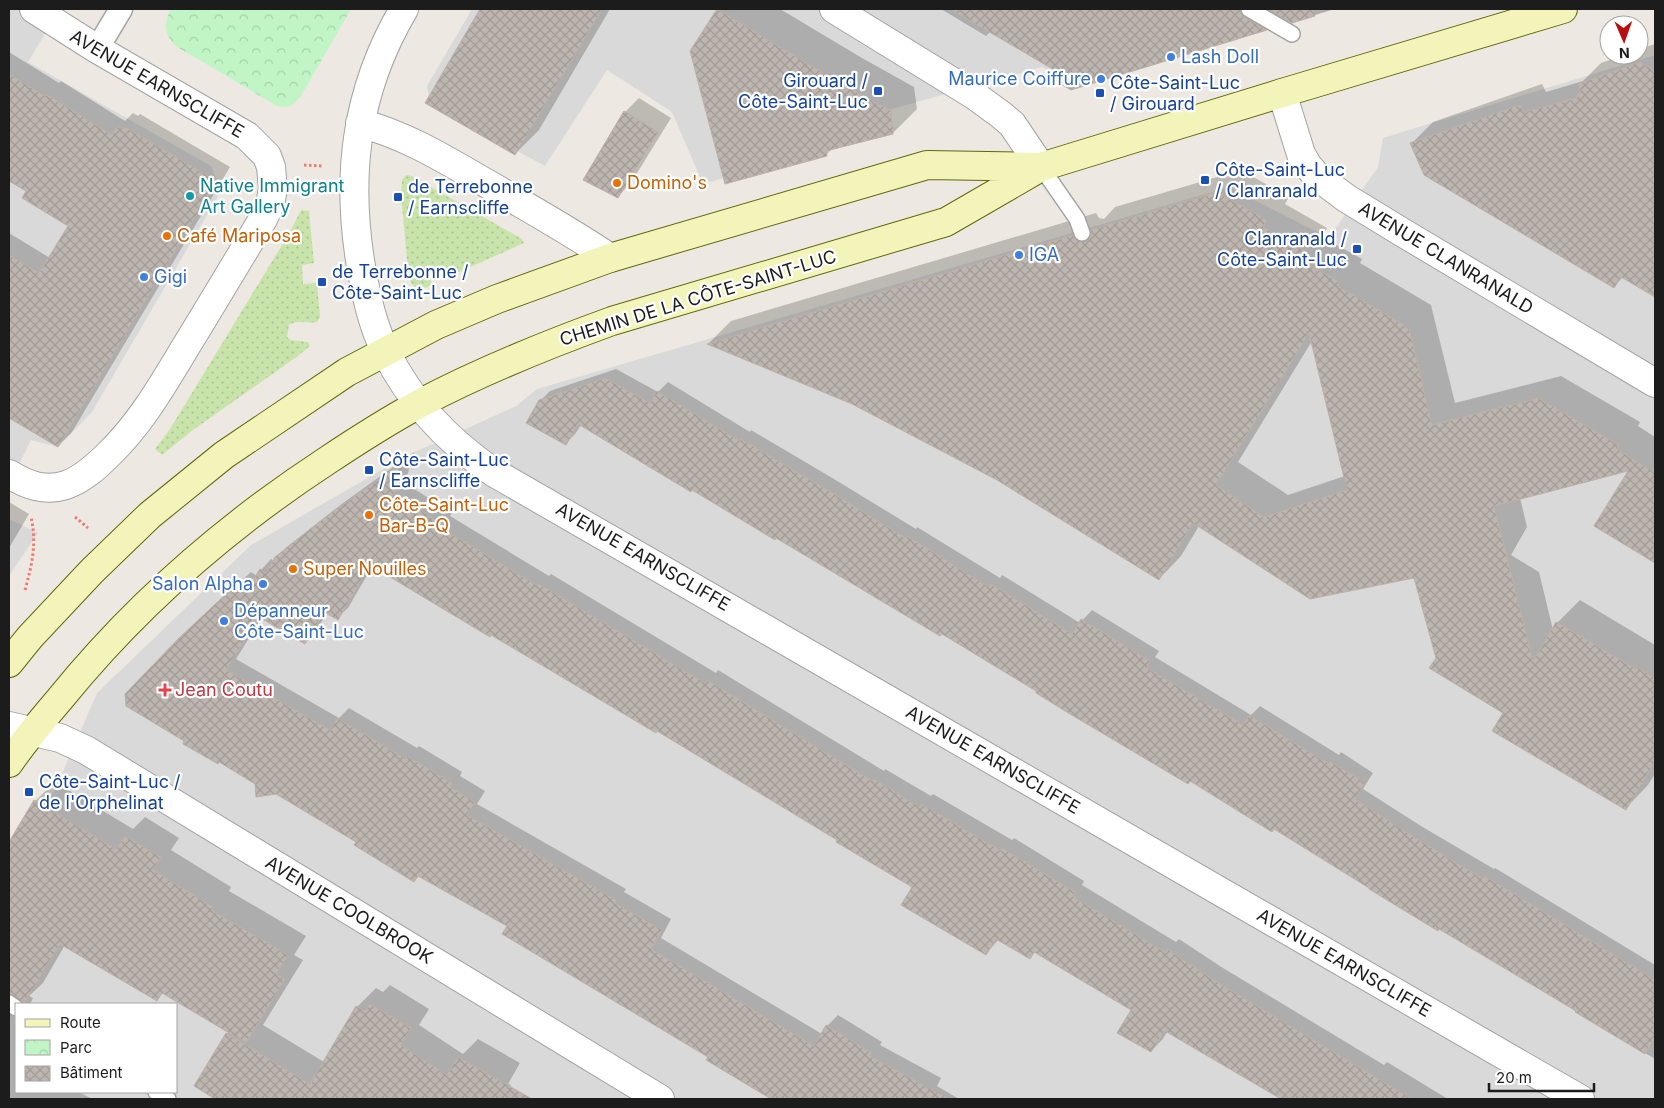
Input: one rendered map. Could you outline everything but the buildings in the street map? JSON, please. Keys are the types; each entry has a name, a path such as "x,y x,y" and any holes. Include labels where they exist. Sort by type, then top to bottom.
{"main road":[{"name":"CHEMIN DE LA CÔTE-SAINT-LUC","path":"9,762 21,728 72,684 110,640 193,561 288,486 375,429 419,404 514,359 612,322 946,222 1041,167 1553,10"},
{"name":"CHEMIN DE LA CÔTE-SAINT-LUC","path":"9,663 30,637 92,571 150,515 224,455 348,372 436,325 497,299 610,258 927,165 1041,167"}],"street":[{"name":"AVENUE EARNSCLIFFE","path":"9,474 21,482 36,487 48,488 66,485 82,477 100,463 125,438 149,407 263,219 270,204 273,189 268,156 247,136 97,49 34,9"},
{"path":"97,49 121,9"},
{"name":"AVENUE EARNSCLIFFE","path":"404,9 382,52 368,90 360,123 354,168 358,247 368,301 385,351 407,389 447,436 493,472 1580,1099"},
{"path":"834,9 974,95 1000,114 1012,124 1041,167"},
{"name":"AVENUE CLANRANALD","path":"1282,93 1302,154 1316,175 1330,186 1400,231 1655,383"},
{"path":"360,123 416,143 571,232 610,258"},
{"name":"AVENUE COOLBROOK","path":"21,728 60,738 86,750 660,1099"}],"lane":[{"path":"1249,9 1292,34"},
{"path":"1041,167 1077,219 1082,232"}],"path":[{"path":"75,516 88,528"},
{"path":"25,590 34,559 34,527 31,518"}],"shaded area":[{"path":"9,9 60,9 28,62 211,166 221,191 92,412 58,447 31,440 9,484"},
{"path":"472,9 1334,9 1073,84 1042,67 885,111 895,129 703,184 672,112 607,70 545,166 430,104 427,86"},
{"path":"1655,55 1655,1099 9,1099 9,864 55,790 97,693 251,545 406,456 516,406 537,389 1229,187 1329,238 1378,167 1383,138 1622,65 1649,65 1649,57"},
{"path":"9,519 38,533 9,576"}],"green space":[{"path":"171,9 351,9 301,96 293,104 285,107 277,106 177,47 169,38 166,29 168,14"},
{"path":"406,175 412,176 522,239 524,243 448,277 445,267 429,274 432,285 419,290 410,280 408,271 401,194 402,180"},
{"path":"301,210 309,211 314,263 302,265 303,284 317,283 320,317 317,322 292,323 289,325 287,337 291,340 308,342 310,346 193,430 162,455 155,449 170,429 290,232"}],"place":[{"name":"Lash Doll","path":"1171,57"},
{"name":"Maurice Coiffure","path":"1101,79"},
{"name":"Girouard / Côte-Saint-Luc","path":"878,91"},
{"name":"Côte-Saint-Luc / Girouard","path":"1100,93"},
{"name":"Côte-Saint-Luc / Clanranald","path":"1205,180"},
{"name":"Domino's","path":"617,183"},
{"name":"Native Immigrant Art Gallery","path":"190,196"},
{"name":"de Terrebonne / Earnscliffe","path":"398,197"},
{"name":"Café Mariposa","path":"167,236"},
{"name":"Clanranald / Côte-Saint-Luc","path":"1357,249"},
{"name":"IGA","path":"1019,255"},
{"name":"Gigi","path":"144,277"},
{"name":"de Terrebonne / Côte-Saint-Luc","path":"322,282"},
{"name":"Côte-Saint-Luc / Earnscliffe","path":"369,470"},
{"name":"Côte-Saint-Luc Bar-B-Q","path":"369,515"},
{"name":"Super Nouilles","path":"293,569"},
{"name":"Salon Alpha","path":"263,584"},
{"name":"Dépanneur Côte-Saint-Luc","path":"224,621"},
{"name":"Jean Coutu","path":"165,690"},
{"name":"Côte-Saint-Luc / de l'Orphelinat","path":"29,792"}]}
